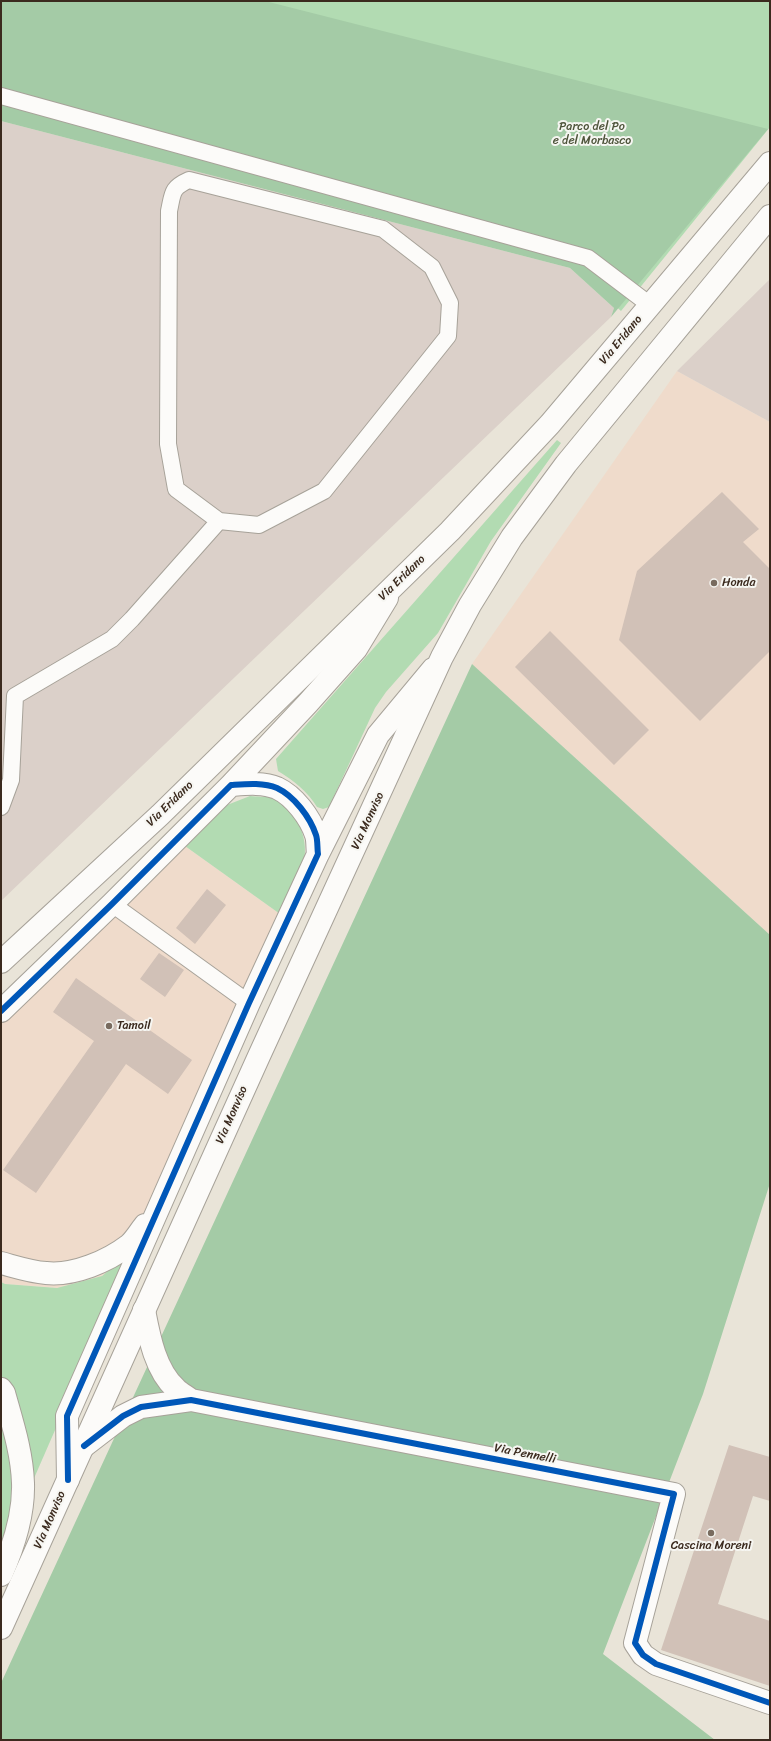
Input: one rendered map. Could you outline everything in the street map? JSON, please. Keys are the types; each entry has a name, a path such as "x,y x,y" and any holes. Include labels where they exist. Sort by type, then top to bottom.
{"street":[{"name":"Via Eridano","path":"1,962 160,815 450,531 550,424 770,163"},
{"name":"Via Monviso","path":"1,1628 259,1056 442,657 470,605 512,537 566,464 770,216"},
{"path":"1,1011 112,904 231,785 308,703 356,648 397,582"},
{"path":"68,1480 67,1416 249,1003 318,854 378,735 442,657"},
{"path":"231,785 252,784 276,788 289,796 302,809 309,821 316,835 318,854"},
{"path":"1,1262 19,1269 48,1274 78,1270 100,1263 130,1244 160,1205"},
{"name":"Via Pennelli","path":"144,1310 151,1344 163,1370 174,1388 191,1400"},
{"path":"1,1388 4,1393 16,1437 23,1483 19,1519 10,1554 1,1575"},
{"name":"Via Pennelli","path":"84,1446 123,1416 141,1407 191,1400 674,1494 635,1643 643,1655 656,1664 770,1703"}],"lane":[{"path":"1,96 588,258 650,305"},
{"path":"190,180 383,229 432,267 450,303 448,336 324,491 259,525 219,521 176,489 168,444 169,211 173,190 179,185 190,180"},
{"path":"1,807 10,780 8,694 112,639 132,620 219,521"},
{"path":"112,904 249,1003"}],"shaded area":[{"path":"1,121 570,268 614,308 611,317 1,901"},
{"path":"770,279 770,422 677,371"},
{"path":"677,371 770,422 770,935 472,664"},
{"path":"185,846 280,914 134,1249 102,1276 57,1288 5,1284 1,1282 1,1021"}],"green space":[{"name":"Parco del Po e del Morbasco","path":"1,1 770,1 770,127 621,311 571,266"},
{"name":"Parco del Po e del Morbasco","path":"1,1 265,1 768,129 611,317 614,308 570,268 1,121"},
{"path":"557,440 561,443 491,541 438,633 386,692 375,708 329,807 323,809 317,807 300,787 278,771 276,759"},
{"path":"472,664 770,935 770,1183 703,1394 603,1654 715,1740 1,1740 1,1683"},
{"path":"250,796 269,797 280,802 294,815 302,833 305,852 304,861 297,880 280,914 185,846 227,805"},
{"path":"134,1249 1,1554 1,1282 5,1284 57,1288 102,1276"}],"building":[{"path":"722,492 759,529 743,542 770,569 770,651 700,721 619,640 637,571"},
{"path":"550,631 649,730 614,765 515,667"},
{"path":"207,889 226,905 195,944 176,928"},
{"path":"159,953 184,970 165,997 140,979"},
{"path":"76,978 192,1060 168,1094 126,1064 36,1193 3,1170 94,1041 53,1012"},
{"path":"729,1445 770,1457 770,1501 753,1496 718,1604 770,1621 770,1686 661,1650"}],"cycle path":[{"path":"1,1011 112,904 231,785 260,784 272,786 289,796 306,814 316,835 318,854 249,1003 67,1416 68,1480"},
{"path":"84,1446 123,1416 141,1407 191,1400 674,1494 635,1643 643,1655 656,1664 770,1703"}],"place":[{"name":"Honda","path":"714,583"},
{"name":"Tamoil","path":"109,1026"},
{"name":"Cascina Moreni","path":"711,1533"}]}
